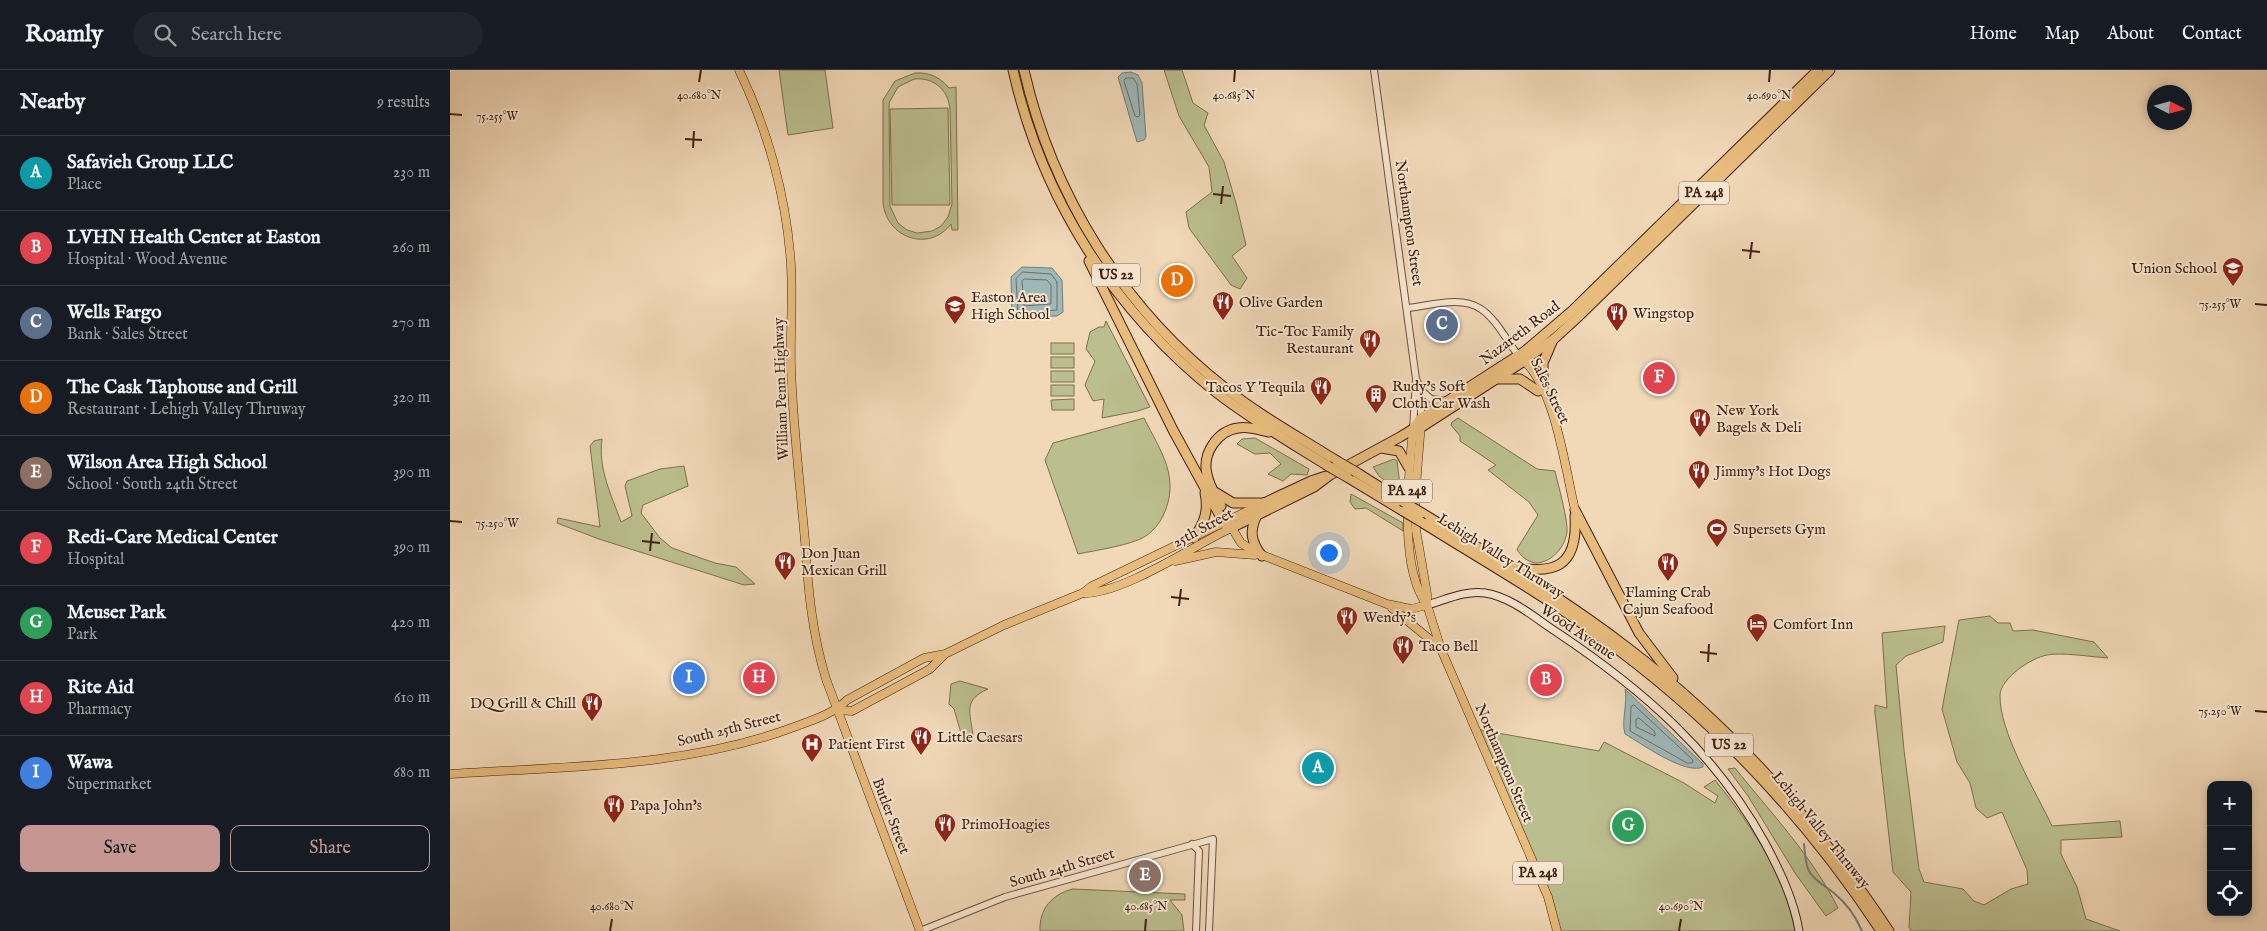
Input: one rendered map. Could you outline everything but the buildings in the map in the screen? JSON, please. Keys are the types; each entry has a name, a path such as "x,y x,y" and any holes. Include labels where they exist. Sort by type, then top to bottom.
{"highway":[{"name":"Lehigh Valley Thruway","path":"1013,70 1038,153 1056,196 1079,237 1119,295 1165,348 1218,394 1329,470 1347,477 1569,614 1626,655 1680,700 1738,753 1803,824 1846,879 1881,931"},
{"name":"Lehigh Valley Thruway","path":"1024,70 1040,128 1066,191 1100,251 1127,289 1172,341 1224,387 1281,427 1422,513 1601,627 1685,694 1735,741 1791,800 1833,851 1890,931"},
{"name":"Nazareth Road","path":"1417,428 1495,380 1521,360 1818,70"},
{"name":"Nazareth Road","path":"1417,428 1421,418 1554,339 1830,70"},
{"path":"1079,237 1100,286 1228,524"},
{"path":"1495,380 1507,378 1520,379 1540,390 1543,363 1554,339"},
{"path":"1194,538 1206,514 1209,490 1206,459 1212,446 1221,435 1242,427 1277,434"},
{"name":"25th Street","path":"1264,503 1311,481 1329,470 1381,448 1417,428"},
{"path":"1381,448 1399,451 1409,468"},
{"name":"25th Street","path":"1228,524 1257,515 1314,487 1329,470"},
{"path":"1209,490 1233,503 1264,503"},
{"path":"1503,564 1540,571 1553,568 1561,562 1574,544 1575,510"},
{"path":"1575,510 1639,633 1685,694"},
{"path":"1257,515 1252,526 1252,537 1262,556"}],"main road":[{"name":"William Penn Highway","path":"739,70 758,116 777,177 788,232 791,266 792,377 809,592 820,659 837,710"},
{"name":"Sales Street","path":"1521,360 1553,414 1575,510"},
{"name":"Northampton Street","path":"1417,428 1409,468 1407,517 1411,553 1420,596 1427,605"},
{"name":"Northampton Street","path":"1417,428 1414,516 1427,594 1427,605 1441,649 1540,878 1557,931"},
{"name":"25th Street","path":"1083,593 1094,594 1166,564 1264,503"},
{"name":"25th Street","path":"837,710 847,700 924,658 945,654 1004,625 1083,593 1092,586 1228,524"},
{"name":"Wood Avenue","path":"1228,524 1244,546 1262,556 1387,604 1411,609 1474,593 1501,598 1595,659 1663,712 1707,758 1748,814 1784,881 1799,931"},
{"path":"1166,564 1216,552 1262,556"},
{"path":"1387,604 1406,617 1441,649"},
{"name":"25th Street","path":"837,710 852,711 930,669 945,654"},
{"name":"South 25th Street","path":"450,774 672,757 741,743 786,730 837,710"},
{"name":"Butler Street","path":"837,710 920,931"}],"street":[{"name":"Northampton Street","path":"1374,70 1416,379 1420,390 1421,418"},
{"name":"Sales Street","path":"1407,308 1454,303 1476,306 1485,312 1521,360"},
{"name":"Northampton Street","path":"1416,379 1414,390 1417,428"},
{"path":"1420,390 1431,399 1448,401"},
{"name":"South 24th Street","path":"920,931 1005,897 1213,839 1209,931"},
{"path":"1192,844 1199,851 1196,931"}],"green space":[{"path":"779,70 825,70 833,128 788,135"},
{"path":"1164,70 1182,70 1193,103 1208,113 1204,125 1224,162 1246,245 1232,256 1247,278 1240,289 1231,285 1189,228 1186,212 1212,192 1209,167 1179,116"},
{"path":"915,73 925,73 938,78 949,88 956,87 958,230 952,230 951,224 942,233 932,238 910,237 892,225 886,214 883,202 883,100 895,81","holes":["914,79 933,82 943,90 949,102 952,204 948,217 941,226 932,231 917,233 907,230 898,223 890,206 889,103 898,87"]},
{"path":"948,108 950,205 892,205 890,109"},
{"path":"1106,321 1150,407 1102,418 1104,399 1093,401 1085,385 1095,361 1086,349 1090,332 1099,327 1104,327"},
{"path":"1051,343 1074,343 1074,354 1051,354"},
{"path":"1051,357 1074,357 1074,368 1051,368"},
{"path":"1051,371 1074,371 1074,382 1051,382"},
{"path":"1051,385 1074,385 1074,396 1051,396"},
{"path":"1074,399 1074,410 1052,410 1051,400"},
{"path":"1144,418 1167,466 1170,489 1163,516 1153,530 1142,538 1078,554 1045,460 1053,443"},
{"path":"1458,418 1537,469 1555,471 1567,532 1564,543 1553,557 1543,562 1534,563 1525,559 1518,552 1517,549 1538,515 1529,502 1488,470 1496,465 1460,441 1460,436 1451,425"},
{"path":"1255,438 1309,469 1307,475 1291,474 1283,481 1268,474 1281,464 1270,453 1255,454 1237,444 1242,439"},
{"path":"602,439 601,450 604,471 621,522 632,516 625,486 627,481 660,469 684,466 688,486 643,505 641,513 660,538 672,548 715,563 736,567 755,584 744,585 599,539 557,523 558,518 600,527 590,446 594,441"},
{"path":"1394,459 1397,461 1400,485 1396,489 1379,476 1373,467"},
{"path":"1351,494 1403,523 1403,531 1366,508 1355,509 1350,502"},
{"path":"1990,616 1998,623 2010,623 2013,631 2033,630 2094,642 2108,658 2060,654 2040,657 2025,664 2011,676 2000,695 2001,710 2012,744 2052,826 2120,821 2122,837 2061,840 2061,854 2077,887 2086,919 2120,931 1911,931 1909,927 1911,892 1893,872 1875,713 1875,705 1887,708 1882,633 1945,626 1943,642 1906,656 1896,665 1904,750 1919,869 1924,882 1963,889 1974,901 1984,905 2011,889 2028,884 2027,870 2002,812 1987,818 1976,808 1970,783 1957,762 1942,709 1959,620"},
{"path":"960,681 988,689 980,693 971,702 970,713 973,735 963,740 954,709 949,704 951,684"},
{"path":"1475,729 1599,751 1604,742 1684,783 1715,803 1718,796 1704,787 1715,780 1741,814 1764,851 1783,889 1795,931 1557,931 1555,921"},
{"path":"1735,768 1777,818 1803,853 1828,889 1838,908 1826,916 1795,873 1748,796 1728,769"},
{"path":"1073,889 1185,894 1185,900 1170,900 1182,915 1184,931 1040,931 1044,909 1053,899"}],"water":[{"path":"1131,72 1138,75 1142,83 1146,137 1144,140 1137,142 1118,77 1122,73"},
{"path":"1022,267 1052,268 1062,280 1063,312 1057,316 1012,317 1011,277"},
{"path":"1625,689 1703,764 1703,767 1686,767 1675,763 1625,734"}],"waterway":[{"path":"1804,844 1809,871 1843,902 1854,916 1862,931"}],"place":[{"name":"The Cask Taphouse and Grill","path":"1177,281"},
{"name":"Union School","path":"2233,287"},
{"name":"Olive Garden","path":"1223,321"},
{"name":"Easton Area High School","path":"955,325"},
{"name":"Wells Fargo","path":"1442,325"},
{"name":"Wingstop","path":"1617,332"},
{"name":"Tic-Toc Family Restaurant","path":"1370,359"},
{"name":"Redi-Care Medical Center","path":"1659,378"},
{"name":"Tacos Y Tequila","path":"1321,406"},
{"name":"Rudy's Soft Cloth Car Wash","path":"1376,414"},
{"name":"New York Bagels & Deli","path":"1700,438"},
{"name":"Jimmy's Hot Dogs","path":"1699,490"},
{"name":"Supersets Gym","path":"1717,548"},
{"name":"Don Juan Mexican Grill","path":"785,581"},
{"name":"Flaming Crab Cajun Seafood","path":"1668,582"},
{"name":"Wendy's","path":"1347,636"},
{"name":"Comfort Inn","path":"1757,643"},
{"name":"Taco Bell","path":"1403,665"},
{"name":"Wawa","path":"689,678"},
{"name":"Rite Aid","path":"759,678"},
{"name":"LVHN Health Center at Easton","path":"1546,680"},
{"name":"DQ Grill & Chill","path":"592,722"},
{"name":"Little Caesars","path":"921,756"},
{"name":"Patient First","path":"812,763"},
{"name":"Safavieh Group LLC","path":"1318,768"},
{"name":"Papa John's","path":"614,824"},
{"name":"Meuser Park","path":"1628,826"},
{"name":"PrimoHoagies","path":"945,843"},
{"name":"Wilson Area High School","path":"1145,876"}]}
